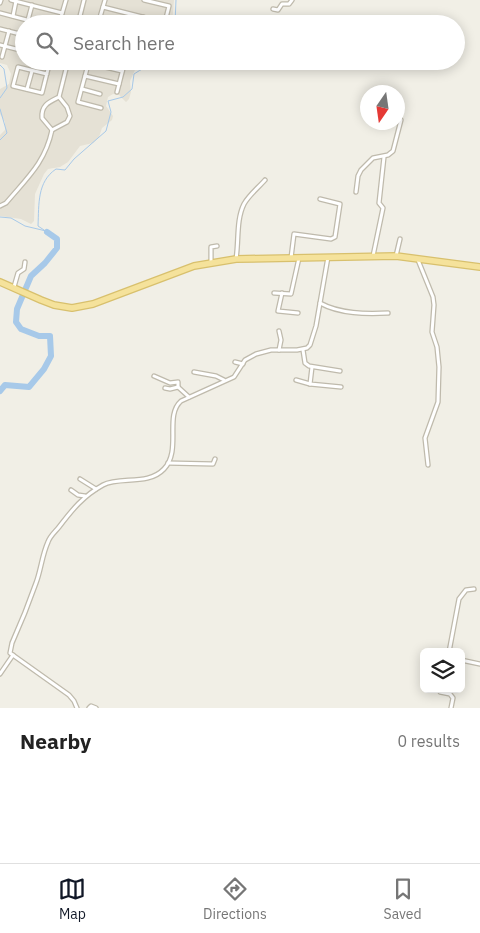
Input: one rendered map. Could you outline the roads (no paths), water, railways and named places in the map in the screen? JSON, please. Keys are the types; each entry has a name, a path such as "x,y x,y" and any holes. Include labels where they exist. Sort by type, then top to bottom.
{"main road":[{"path":"0,282 54,305 72,308 194,266 236,259 372,258 396,256 480,267"}],"street":[{"path":"11,0 62,13 66,0"},
{"path":"80,15 84,0"},
{"path":"101,15 104,0"},
{"path":"144,0 169,6 167,15"},
{"path":"273,10 278,10 282,4 289,4 292,0"},
{"path":"12,16 16,1"},
{"path":"29,15 32,5"},
{"path":"103,7 135,15"},
{"path":"0,13 15,17"},
{"path":"0,29 15,33"},
{"path":"2,57 9,31"},
{"path":"0,46 15,49"},
{"path":"17,70 13,86 42,93 48,70"},
{"path":"28,89 32,70 47,74"},
{"path":"52,130 42,118 43,108 47,103 59,97 66,70"},
{"path":"87,70 78,102 102,108"},
{"path":"117,92 122,71 118,70"},
{"path":"85,76 119,84"},
{"path":"82,89 100,94"},
{"path":"0,206 38,164 47,150 52,130 67,122 70,116 67,107 59,97"},
{"path":"356,192 358,176 361,170 373,158 384,157 390,154 394,149 399,130"},
{"path":"372,258 384,208 379,202 384,157"},
{"path":"236,259 239,245 240,218 244,204 265,180"},
{"path":"291,258 294,234 332,239 335,237 340,204 320,199"},
{"path":"396,256 400,239"},
{"path":"211,263 211,247 217,246"},
{"path":"77,708 69,695 10,653 10,647 37,582 48,542 67,515 85,496 96,489 110,481 131,481 155,475 164,470 173,442 174,410 181,401 234,377 245,360 252,356 265,351 302,350 310,345 328,257"},
{"path":"274,293 291,294 300,258"},
{"path":"417,258 422,265 433,297 432,332 439,367 438,402 425,438 428,465"},
{"path":"16,288 18,273 24,269 24,262"},
{"path":"282,293 278,311 298,313"},
{"path":"320,303 328,308 349,312 388,313"},
{"path":"279,331 281,342 279,350"},
{"path":"302,350 305,363 312,368 340,371"},
{"path":"235,362 243,364"},
{"path":"310,384 312,368"},
{"path":"194,372 216,376 225,381"},
{"path":"154,376 170,383 185,381"},
{"path":"296,380 340,388"},
{"path":"178,382 178,387 189,397"},
{"path":"165,388 178,387"},
{"path":"168,462 213,464 215,460"},
{"path":"80,479 96,489"},
{"path":"71,490 78,495 85,496"},
{"path":"450,648 459,598 466,590 474,589"},
{"path":"0,674 13,656"},
{"path":"465,661 480,664"},
{"path":"445,693 450,694 453,698 451,708"},
{"path":"89,708 91,706 96,708"}],"waterway":[{"path":"175,15 176,0"},
{"path":"0,65 4,69 7,88 0,98"},
{"path":"47,232 38,226 40,194 45,180 56,169 65,170 74,159 106,131 111,112 108,101 123,97 132,89 134,74 141,70"},
{"path":"0,109 7,133 0,140"},
{"path":"0,217 11,218 25,226 46,231"},
{"path":"0,391 5,385 29,387 44,369 51,356 50,336 39,336 21,329 16,322 17,309 31,276 57,248 57,239 47,232"}]}
